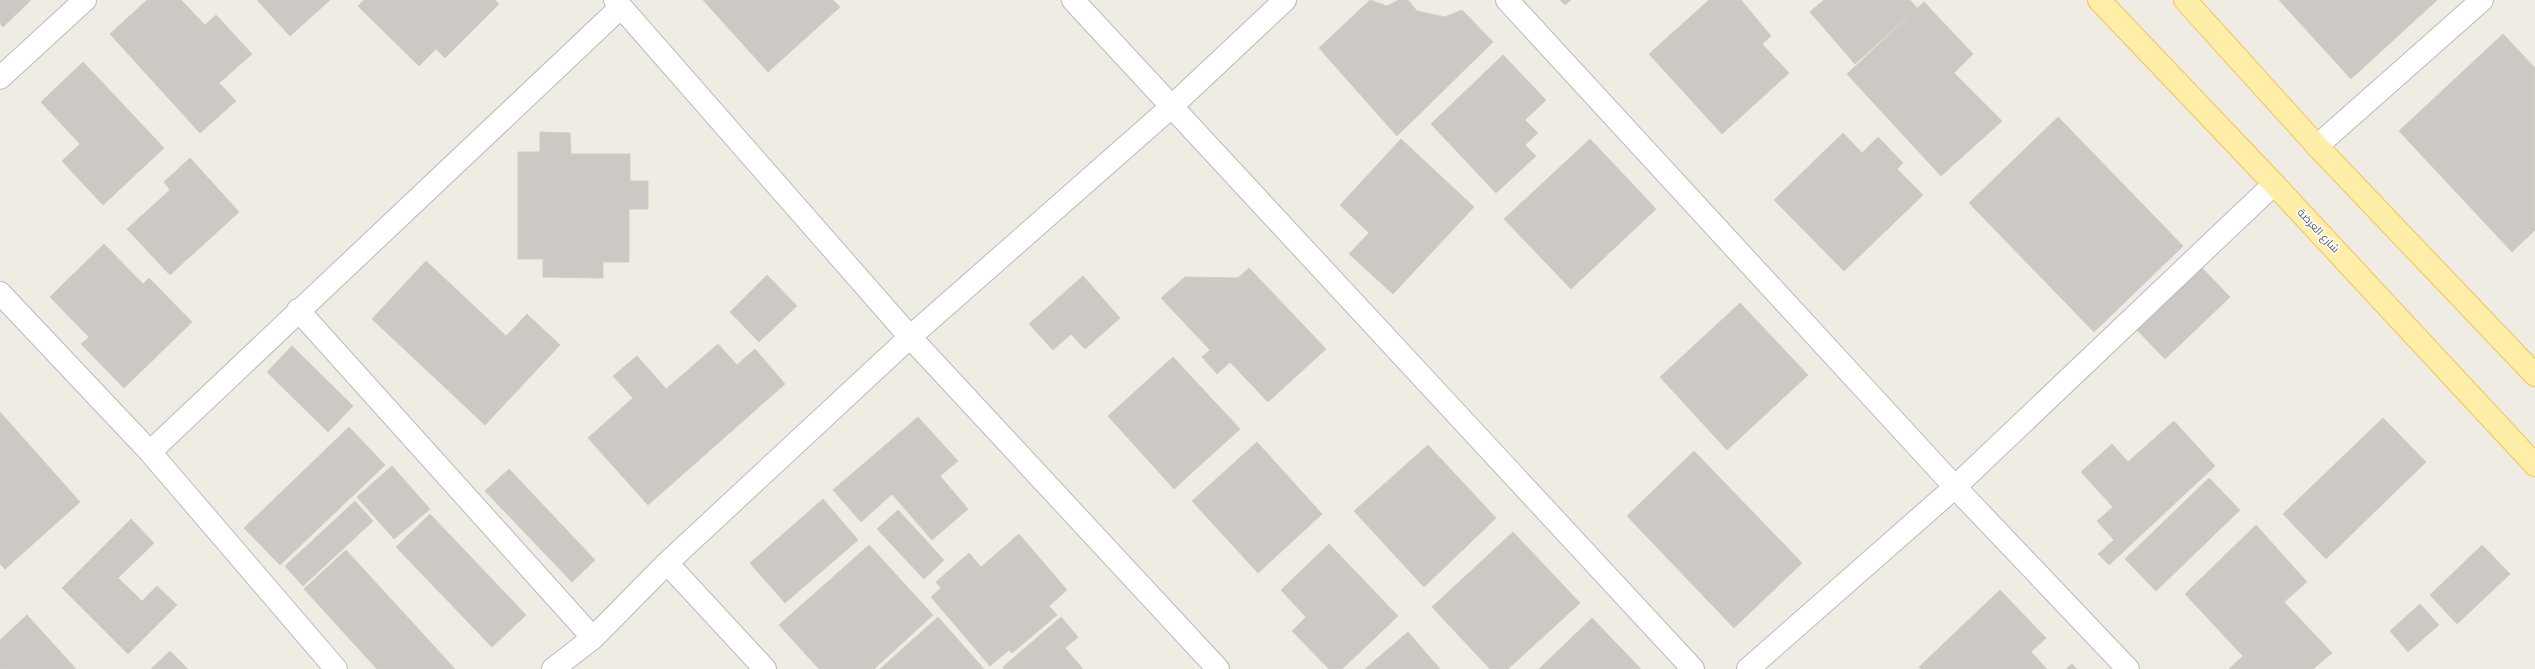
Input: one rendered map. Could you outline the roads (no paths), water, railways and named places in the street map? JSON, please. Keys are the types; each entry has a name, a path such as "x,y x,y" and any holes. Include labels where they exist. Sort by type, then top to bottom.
{"main road":[{"name":"شارع العرضة","path":"2099,0 2274,184 2535,465"},
{"path":"2185,0 2317,146 2535,375"}],"street":[{"path":"0,78 85,0"},
{"path":"1072,0 1170,108 1693,669"},
{"path":"553,669 593,638 667,563 910,337 1170,108 1285,0"},
{"path":"1507,0 1955,487 2128,669"},
{"path":"2317,146 2482,0"},
{"path":"150,452 618,3 910,337 1218,669"},
{"path":"1748,669 1955,487 2274,184"},
{"path":"0,293 150,452 336,669"},
{"path":"298,310 593,638"},
{"path":"667,563 765,669"}]}
